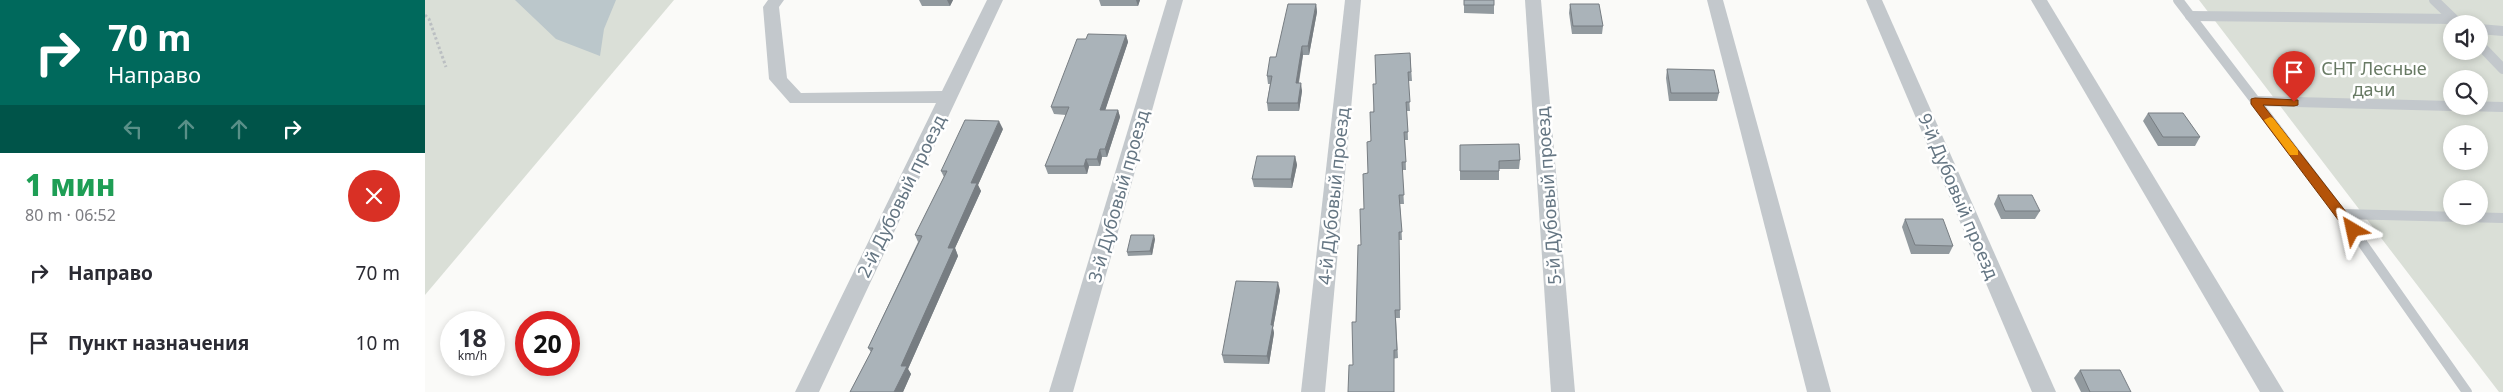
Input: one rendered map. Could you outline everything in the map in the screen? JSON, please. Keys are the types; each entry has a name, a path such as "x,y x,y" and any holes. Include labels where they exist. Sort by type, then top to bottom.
{"street":[{"path":"776,0 771,7 778,79 796,99 948,97"},
{"name":"2-й Дубовый проезд","path":"807,392 995,0"},
{"name":"3-й Дубовый проезд","path":"1061,392 1175,0"},
{"name":"4-й Дубовый проезд","path":"1313,392 1353,0"},
{"name":"5-й Дубовый проезд","path":"1533,0 1563,392"},
{"path":"1715,0 1819,392"},
{"name":"9-й Дубовый проезд","path":"1874,0 2044,392"},
{"path":"2039,0 2271,392"}],"lane":[{"path":"2178,0 2342,214 2467,392"},
{"path":"2434,0 2450,15"},
{"path":"2190,16 2443,21"},
{"path":"2488,30 2503,32"},
{"path":"2488,53 2503,69"},
{"path":"2255,101 2443,106"},
{"path":"2488,107 2503,107"},
{"path":"2342,214 2503,218"}],"path":[{"path":"425,15 429,19 446,67"}],"green space":[{"path":"425,0 674,0 425,295"},
{"name":"СНТ Лесные дачи","path":"2199,0 2503,0 2503,392 2499,392"}],"shaded area":[{"path":"515,0 616,0 604,29 600,56 556,39"}],"building":[{"path":"1464,0 1494,0 1494,5 1464,5"},
{"path":"1288,4 1316,4 1308,46 1302,46 1296,83 1301,83 1298,103 1267,103 1272,76 1267,76 1270,57 1276,57"},
{"path":"1570,4 1599,4 1603,26 1573,26"},
{"path":"1088,34 1126,35 1100,110 1118,110 1105,149 1100,149 1097,159 1086,159 1084,166 1045,166 1069,107 1051,107 1077,39 1086,39"},
{"path":"1410,53 1411,72 1408,72 1410,102 1406,102 1408,132 1404,132 1406,162 1402,162 1404,195 1399,195 1402,232 1399,232 1400,310 1395,310 1397,350 1394,350 1394,392 1348,392 1349,365 1353,365 1352,322 1356,322 1358,245 1361,245 1360,209 1364,209 1363,174 1368,173 1367,142 1371,141 1370,112 1374,112 1373,84 1376,84 1375,55"},
{"path":"1667,69 1714,70 1719,93 1671,93"},
{"path":"2148,113 2183,113 2200,137 2163,137"},
{"path":"965,120 999,121 971,183 977,183 948,248 954,248 901,366 907,366 894,392 850,392 873,348 868,348 922,236 915,235 947,171 941,171"},
{"path":"1519,144 1520,160 1499,161 1499,171 1460,171 1460,145"},
{"path":"1257,156 1295,156 1291,179 1252,179"},
{"path":"1998,195 2032,195 2040,211 2005,211"},
{"path":"1905,219 1943,219 1953,246 1915,245"},
{"path":"1131,235 1154,235 1150,251 1127,252"},
{"path":"1236,281 1278,282 1267,356 1222,355"},
{"path":"2080,370 2120,370 2131,392 2090,392"}],"slow traffic":[{"path":"2270,120 2294,152"}],"route":[{"path":"2294,102 2255,101 2353,230"}]}
